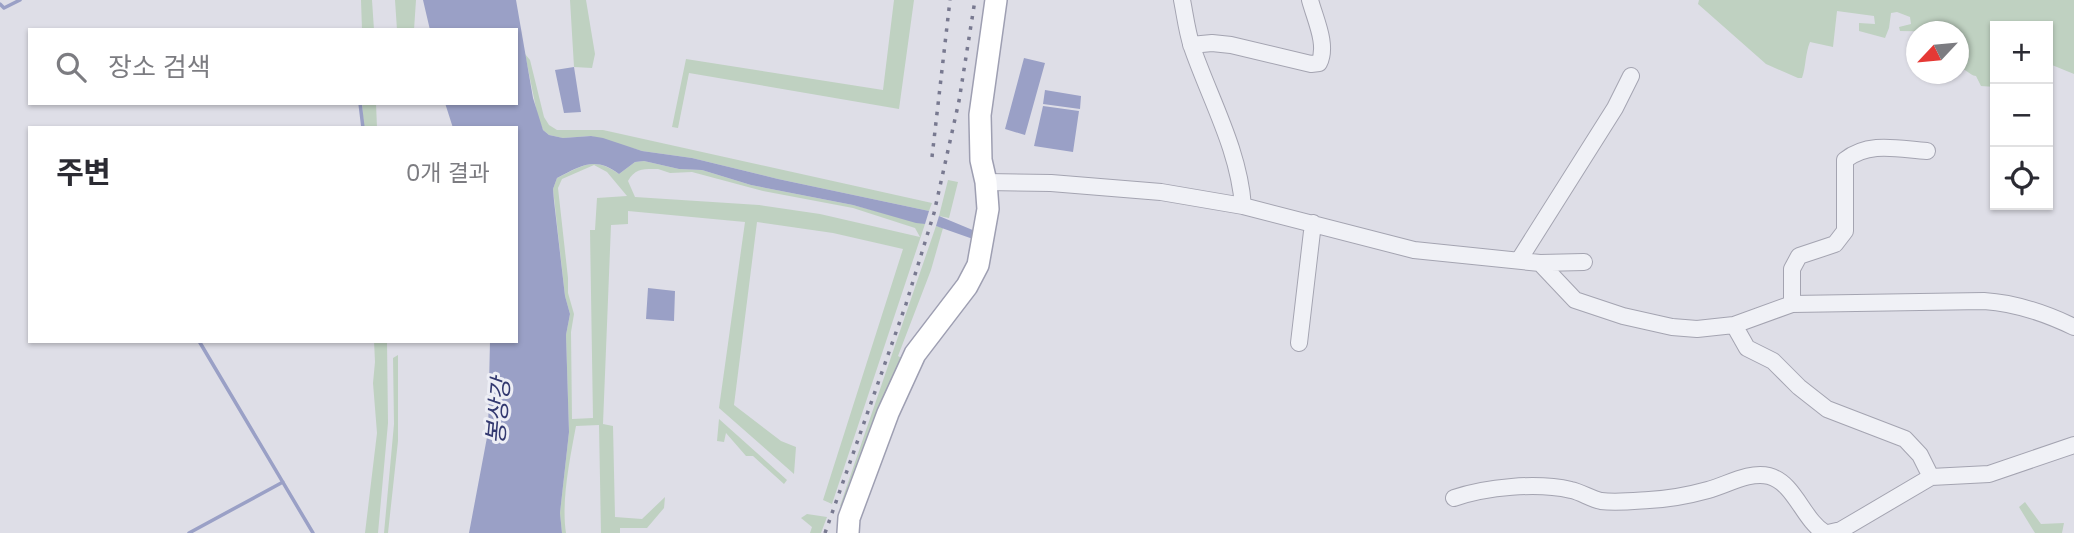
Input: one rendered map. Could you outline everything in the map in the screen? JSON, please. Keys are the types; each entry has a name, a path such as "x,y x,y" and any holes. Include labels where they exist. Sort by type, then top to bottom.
{"main road":[{"path":"848,533 849,518 888,413 915,354 967,286 978,265 988,209 981,160 979,115 996,0"}],"street":[{"path":"1182,0 1191,45 1225,129 1243,205"},
{"path":"1191,45 1212,43 1319,63 1322,56 1318,27 1310,0"},
{"path":"1519,260 1615,108 1631,76"},
{"path":"1792,304 1792,269 1798,256 1835,244 1845,231 1845,160 1868,147 1927,151"},
{"path":"986,182 1051,183 1161,192 1243,205 1414,250 1540,263 1584,262"},
{"path":"1299,343 1313,223"},
{"path":"1540,263 1575,300 1623,316 1672,327 1697,329 1734,325 1792,304 2007,302 2049,315 2074,327"},
{"path":"1734,325 1747,348 1773,361 1799,387 1827,409 1905,439 1920,455 1931,477"},
{"path":"1454,498 1468,493 1504,488 1552,488 1571,490 1600,501 1653,500 1707,491 1756,474 1772,477 1787,488 1817,528 1826,533 1841,530 1931,477 1989,474 2074,444"}],"green space":[{"path":"361,0 372,0 374,28 362,28"},
{"path":"395,0 416,0 414,28 397,28"},
{"path":"570,0 586,0 595,54 592,68 574,67"},
{"path":"894,0 914,0 899,109 689,73 678,128 672,127 686,59 883,90"},
{"path":"1699,0 2074,0 2074,74 2053,65 2053,21 1990,21 1990,87 1981,86 1976,76 1969,72 1969,21 1911,21 1910,17 1897,12 1891,13 1885,38 1859,31 1859,23 1875,24 1874,16 1837,11 1833,47 1810,42 1802,78 1798,78 1766,64 1698,4"},
{"path":"1906,25 1906,31 1900,31 1899,27"},
{"path":"525,54 530,60 544,117 549,125 557,130 603,130 932,203 929,211 692,158 642,151 591,136 563,138 549,135 543,130 538,118"},
{"path":"362,105 376,105 377,126 364,126"},
{"path":"635,162 702,170 751,185 853,205 925,224 832,504 823,500 903,249 833,233 757,222 734,405 781,441 796,447 794,474 719,408 745,222 628,211 628,224 611,225 603,424 613,426 615,517 642,519 665,497 664,508 647,528 620,528 620,533 601,533 599,425 576,426 565,494 566,533 562,533 560,513 569,432 566,335 570,314 565,296 553,189 557,178 581,166 588,164 602,165 619,174","holes":["594,165 607,172 627,196 597,198 595,230 590,230 593,418 572,419 571,332 574,314 568,293 558,188 562,179","658,169 670,173 692,172 763,191 853,208 915,228 920,237 820,214 759,205 635,197 628,181 631,177 640,170"]},
{"path":"948,180 958,182 949,218 939,216"},
{"path":"936,226 943,228 931,270 898,356 903,359 846,508 840,506"},
{"path":"374,343 387,343 388,423 378,533 365,533 377,433 373,383"},
{"path":"398,355 398,441 388,533 384,533 394,424 393,358"},
{"path":"719,419 787,480 784,484 753,456 746,456 726,433 724,442 717,441"},
{"path":"2025,502 2041,524 2064,523 2062,533 2035,533 2019,507"},
{"path":"807,514 827,517 821,533 810,533 812,527 801,518"}],"water":[{"name":"봉상강","path":"423,0 516,0 533,98 543,130 549,135 563,138 603,138 642,151 692,158 929,211 925,224 853,205 751,185 702,170 679,169 644,161 635,162 619,174 603,165 588,164 557,178 553,189 554,201 565,296 570,314 566,335 569,432 560,513 562,533 469,533 488,432 490,343 518,343 518,126 452,126 446,105 518,105 518,28 430,28"},
{"path":"1024,58 1045,63 1025,135 1005,129"},
{"path":"574,67 581,112 564,113 555,70"},
{"path":"1045,90 1081,96 1080,109 1043,104"},
{"path":"1043,106 1079,111 1073,152 1034,146"},
{"path":"939,216 975,231 973,239 936,226"},
{"path":"648,288 675,291 674,321 646,319"}],"waterway":[{"path":"0,4 4,8 20,0"},
{"path":"360,105 363,126"},
{"path":"200,343 313,533"},
{"path":"189,533 283,482"}],"railway":[{"path":"932,157 950,0"},
{"path":"825,533 906,304 934,213 959,101 975,0"}]}
